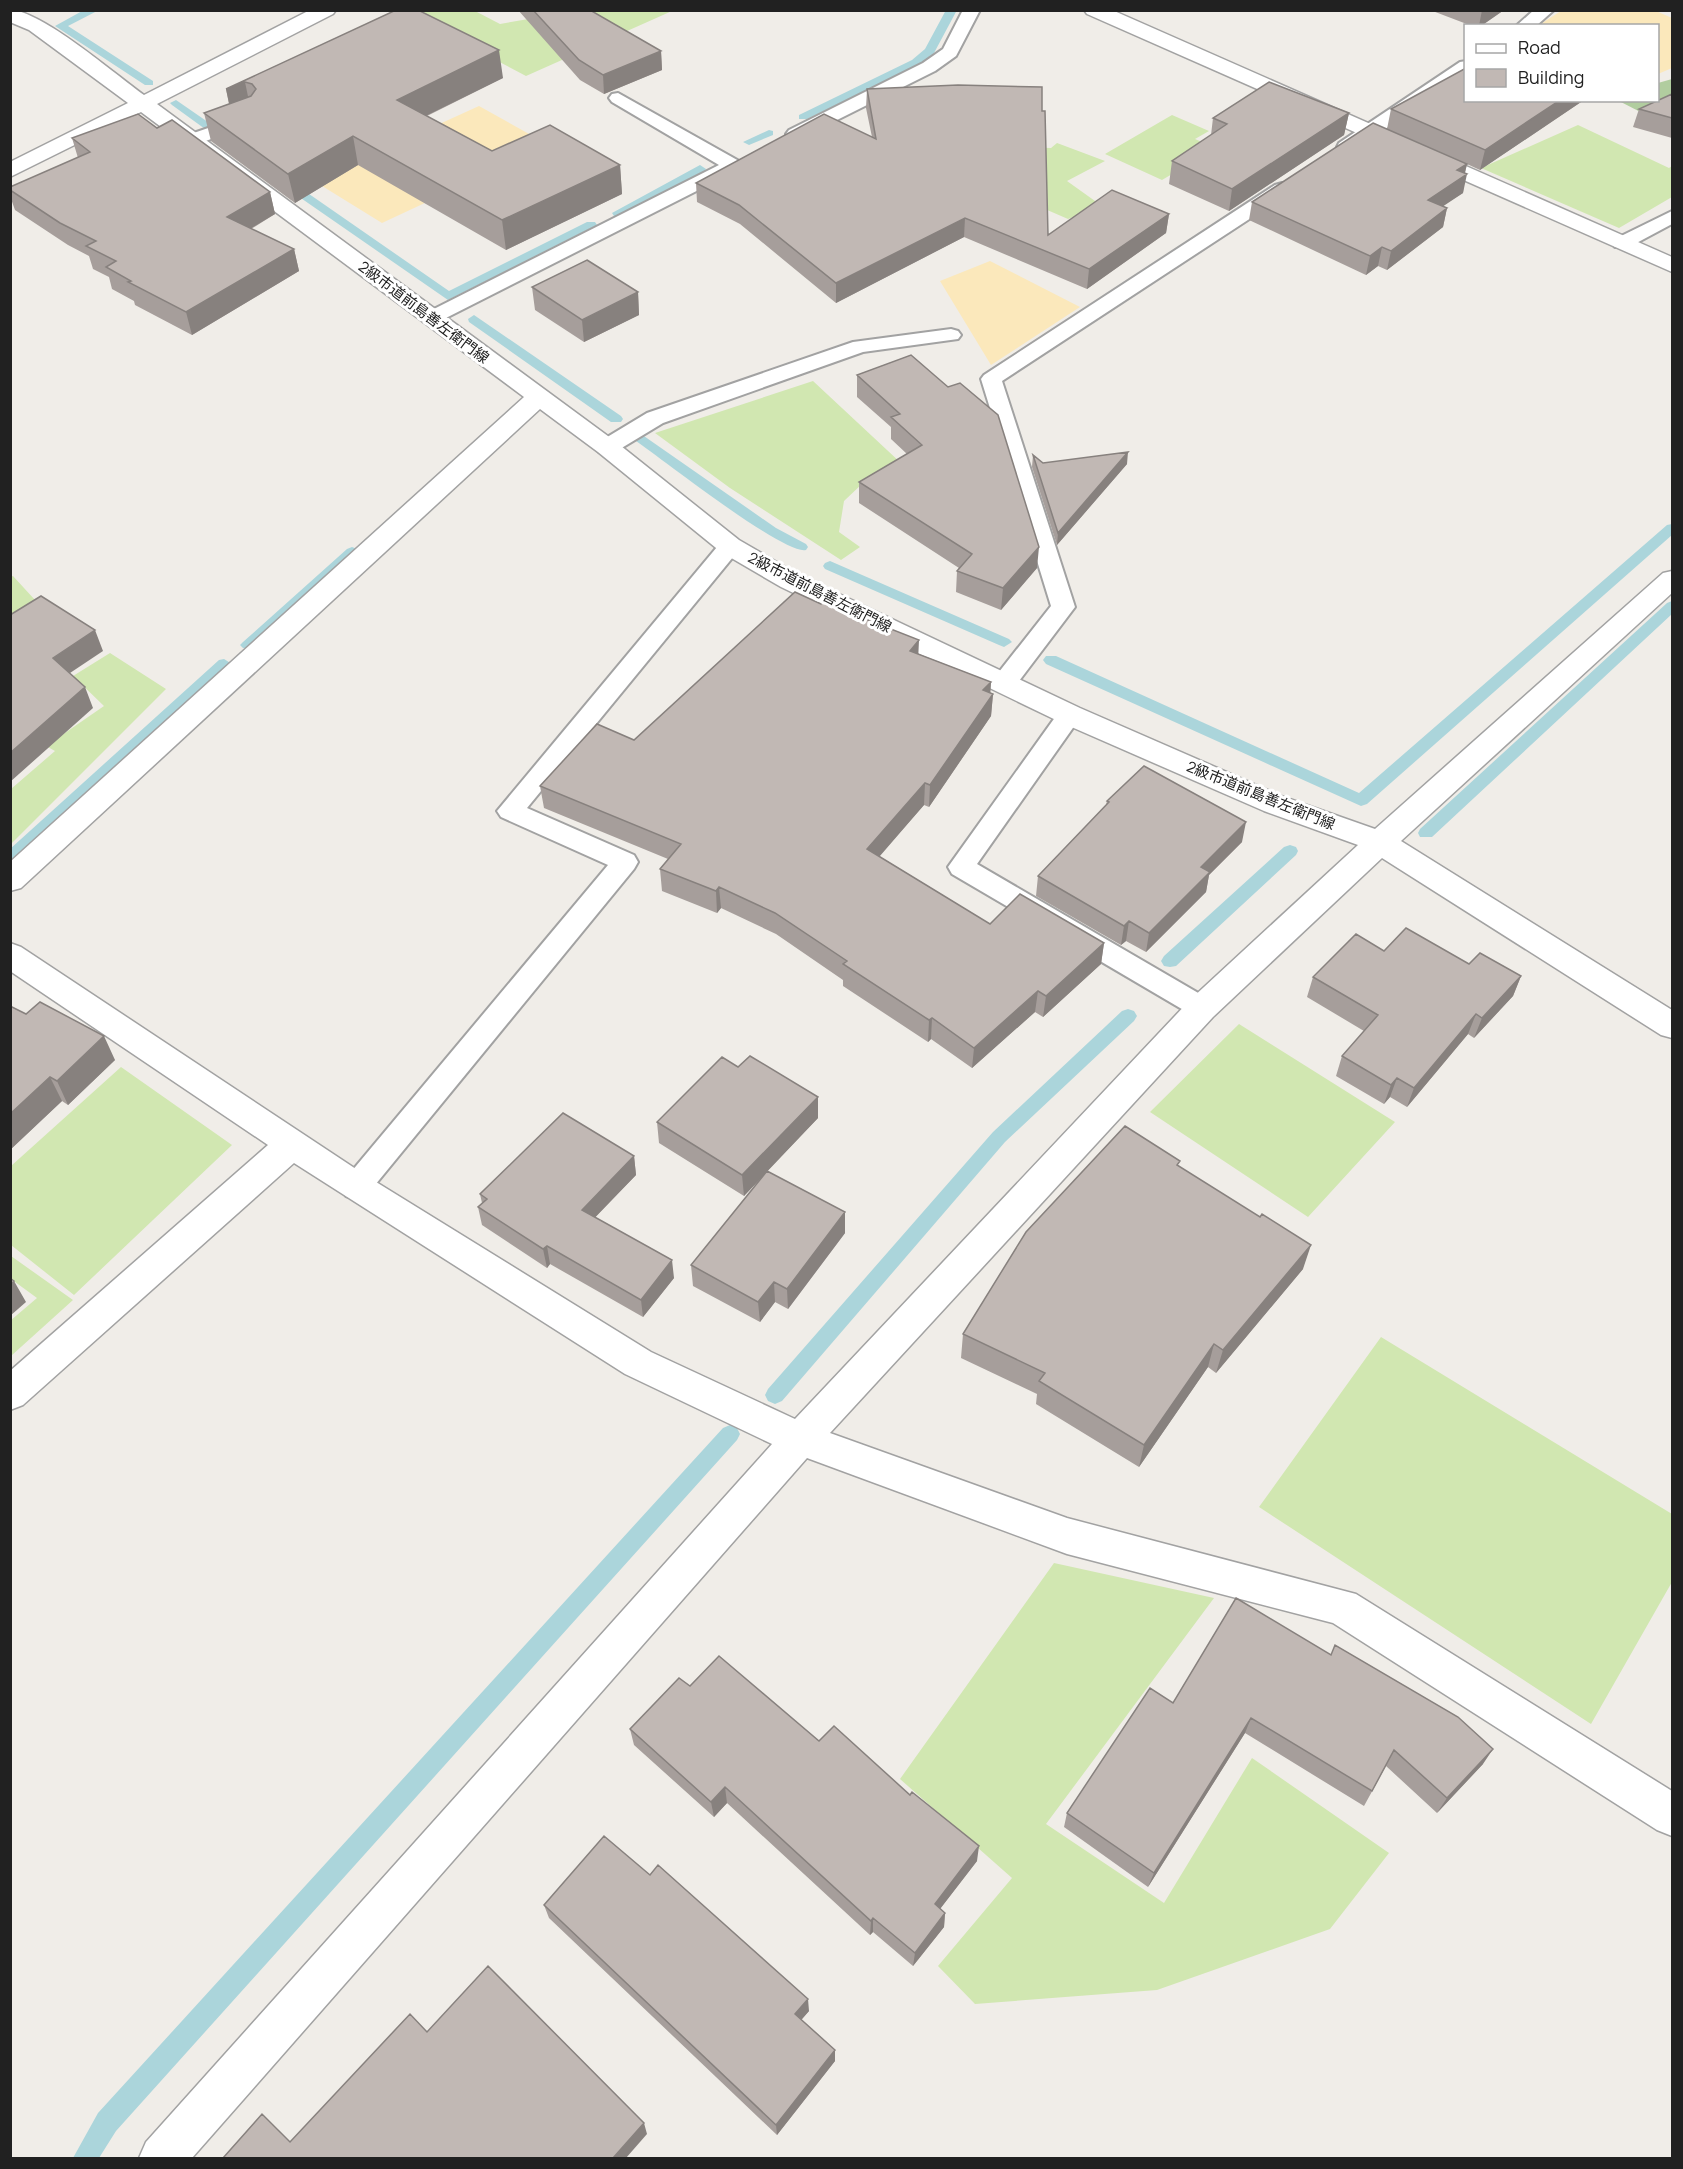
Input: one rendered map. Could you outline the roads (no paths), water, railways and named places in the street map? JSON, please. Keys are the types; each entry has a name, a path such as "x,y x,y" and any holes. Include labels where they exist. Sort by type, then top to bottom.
{"street":[{"path":"10,171 326,10"},
{"path":"1094,10 1672,265"},
{"name":"2級市道前島善左衛門線","path":"10,15 36,26 195,139 431,318 607,447 730,546 790,581 1070,715 1274,804 1380,842 1672,1026"},
{"path":"10,880 538,397"},
{"path":"162,2158 800,1439 1202,1008 1380,842 1672,579"},
{"path":"10,955 356,1186 638,1363 800,1439 1067,1536 1342,1607 1672,1815"},
{"path":"10,1394 292,1144"}],"lane":[{"path":"773,145 928,67 950,52 972,10"},
{"path":"1527,24 1546,10"},
{"path":"1329,158 1464,67"},
{"path":"618,98 732,165"},
{"path":"195,139 251,118"},
{"path":"431,318 753,155"},
{"path":"1004,682 1063,607 991,379 1299,178"},
{"path":"1622,243 1672,217"},
{"path":"607,447 655,418 860,346 951,335"},
{"path":"356,1186 625,862 510,811 730,546"},
{"path":"1070,715 960,867 1202,1008"}],"waterway":[{"path":"94,10 60,26 149,83"},
{"path":"803,117 916,62 930,51 952,10"},
{"path":"176,103 227,140"},
{"path":"749,142 769,133"},
{"path":"618,213 700,169"},
{"path":"286,182 448,296 591,225"},
{"path":"474,319 616,419"},
{"path":"641,438 771,531 801,547"},
{"path":"1051,660 1361,800 1672,528"},
{"path":"248,645 352,552"},
{"path":"830,566 1004,642"},
{"path":"1426,833 1672,606"},
{"path":"10,859 224,664"},
{"path":"1170,961 1290,851"},
{"path":"775,1395 999,1137 1128,1016"},
{"path":"85,2158 107,2122 730,1434"}]}
